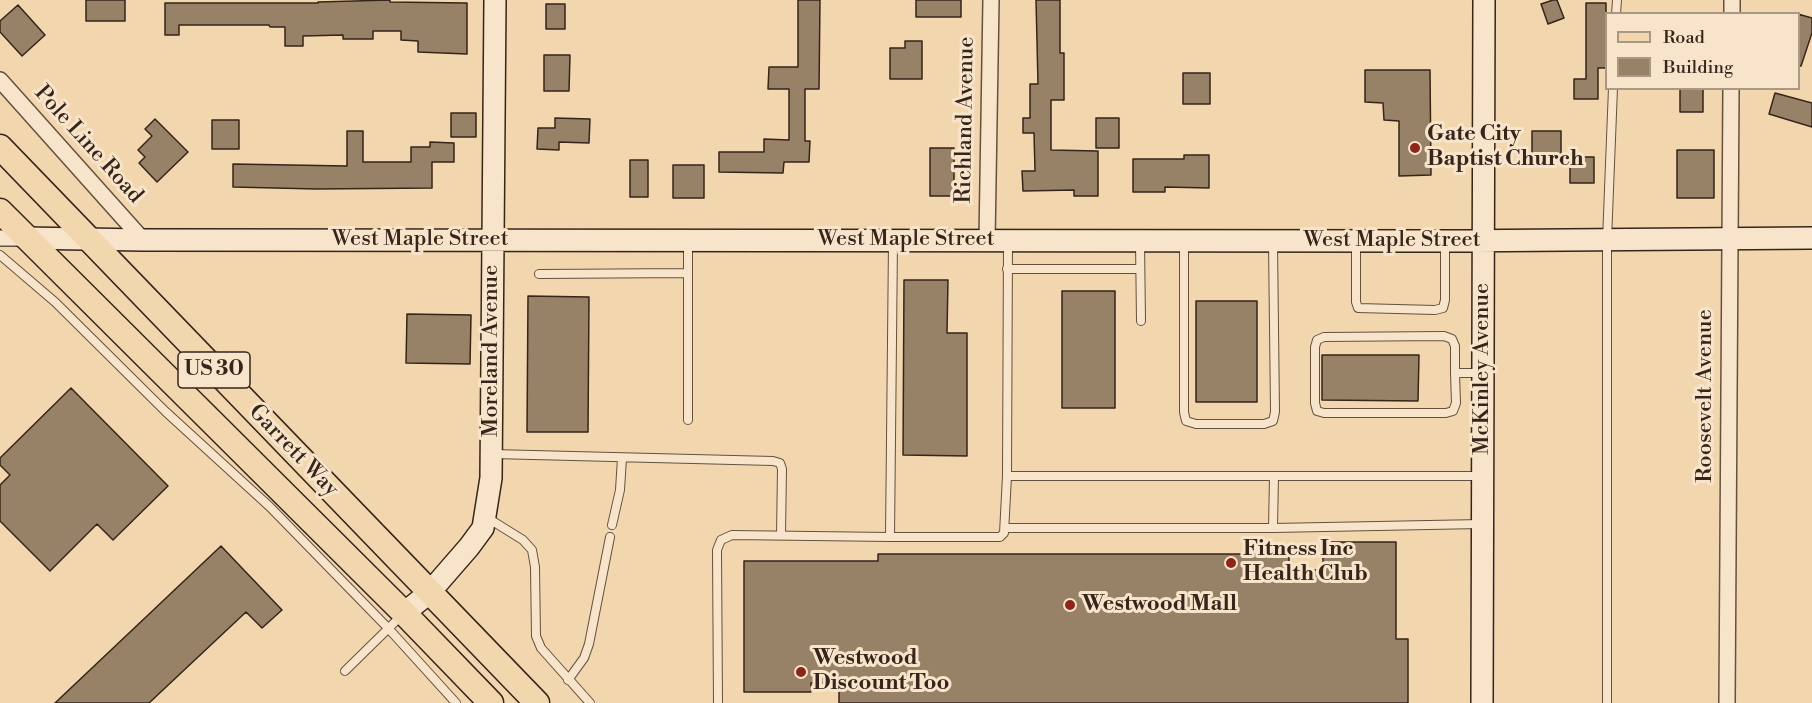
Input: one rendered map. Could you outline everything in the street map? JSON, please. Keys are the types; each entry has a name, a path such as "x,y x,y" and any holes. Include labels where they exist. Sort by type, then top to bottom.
{"main road":[{"name":"Garrett Way","path":"0,147 537,703"},
{"name":"Garrett Way","path":"0,211 396,621 491,703"}],"street":[{"name":"Moreland Avenue","path":"396,621 429,593 469,548 483,528 485,516 491,478 495,0"},
{"name":"Richland Avenue","path":"991,0 997,240"},
{"name":"McKinley Avenue","path":"1482,703 1484,0"},
{"name":"Pole Line Road","path":"0,80 143,240"},
{"name":"Roosevelt Avenue","path":"1728,703 1731,90"},
{"name":"West Maple Street","path":"0,238 1484,241 1812,238"}],"lane":[{"path":"1607,703 1607,240 1613,90"},
{"path":"688,240 688,420"},
{"path":"890,537 892,240"},
{"path":"718,703 717,550 721,540 732,535 1000,537 1004,533 1006,528 1007,269 997,240"},
{"path":"1140,240 1141,321"},
{"path":"1184,240 1184,412 1186,421 1196,424 1264,424 1273,421 1275,412 1272,241"},
{"path":"1356,241 1356,302 1358,308 1365,310 1443,308 1445,241"},
{"path":"0,255 55,302 166,412 396,621 456,703"},
{"path":"1007,269 1140,269"},
{"path":"539,274 688,273"},
{"path":"1444,336 1452,339 1455,346 1455,373 1456,403 1453,411 1446,413 1324,413 1317,411 1315,347 1317,340 1324,337 1444,336"},
{"path":"1455,373 1483,373"},
{"path":"491,454 773,461 780,463 781,535"},
{"path":"612,525 620,490 622,458"},
{"path":"1006,476 1483,476"},
{"path":"1273,528 1274,476"},
{"path":"485,516 523,540 532,550 535,567 536,636 541,648 590,703"},
{"path":"1006,528 1273,528 1482,524"},
{"path":"568,680 584,658 590,644 610,537"},
{"path":"345,671 396,621"}],"building":[{"path":"86,0 125,0 125,21 86,21"},
{"path":"390,0 390,2 467,3 467,54 418,52 418,41 401,40 401,31 373,31 373,39 343,39 343,35 303,36 303,46 285,46 285,27 270,27 269,25 179,25 179,35 165,35 165,3 318,3"},
{"path":"798,0 820,0 819,89 805,89 805,141 810,141 809,162 784,162 783,173 719,172 719,152 764,152 764,139 789,140 789,89 768,89 769,67 798,67"},
{"path":"916,0 961,0 961,17 916,17"},
{"path":"1036,0 1060,0 1060,53 1064,53 1064,100 1051,100 1051,150 1098,151 1098,196 1074,196 1074,190 1023,191 1022,171 1035,171 1034,133 1023,133 1023,118 1030,118 1030,84 1038,84"},
{"path":"1557,0 1564,18 1548,24 1541,4"},
{"path":"1586,3 1606,3 1605,68 1598,68 1598,99 1574,99 1574,79 1586,79"},
{"path":"546,4 565,4 565,29 546,29"},
{"path":"18,5 45,35 22,56 0,32 0,21"},
{"path":"1800,15 1812,18 1812,33 1801,66"},
{"path":"905,41 922,41 922,79 890,79 890,48 905,48"},
{"path":"544,55 570,55 569,91 544,91"},
{"name":"Gate City Baptist Church","path":"1365,70 1430,70 1431,175 1399,176 1399,121 1384,120 1383,103 1365,102"},
{"path":"1183,73 1210,73 1210,104 1183,104"},
{"path":"1680,90 1703,90 1703,112 1680,112"},
{"path":"1775,93 1812,103 1812,127 1769,114"},
{"path":"451,113 476,113 476,137 451,137"},
{"path":"555,118 590,119 589,143 559,142 559,150 537,149 538,128 555,128"},
{"path":"1096,118 1119,118 1119,148 1096,148"},
{"path":"155,119 188,152 157,182 139,163 145,157 138,150 152,136 145,129"},
{"path":"212,120 239,120 239,149 212,149"},
{"path":"347,131 363,131 363,162 411,162 411,147 430,147 430,142 454,143 454,162 432,162 432,188 233,187 233,164 347,166"},
{"path":"1532,131 1561,131 1561,154 1532,154"},
{"path":"930,148 954,148 954,196 930,196"},
{"path":"1677,150 1714,150 1714,198 1677,198"},
{"path":"1184,155 1209,155 1209,188 1165,187 1165,192 1133,192 1133,159 1184,159"},
{"path":"1570,157 1594,157 1594,183 1570,183"},
{"path":"630,160 648,160 648,197 630,197"},
{"path":"673,165 704,165 704,198 673,198"},
{"path":"904,280 948,280 947,333 967,333 967,456 903,455"},
{"path":"1062,291 1115,291 1115,408 1062,408"},
{"path":"528,296 589,297 588,432 527,432"},
{"path":"1196,301 1257,301 1257,402 1196,402"},
{"path":"407,314 471,315 470,364 406,363"},
{"path":"1322,355 1419,355 1418,401 1322,400"},
{"path":"71,388 168,486 113,540 97,524 50,571 0,521 0,485 10,475 0,465 0,458"},
{"name":"Westwood Mall","path":"1323,542 1396,542 1396,639 1408,639 1408,703 839,703 839,683 811,683 811,692 744,692 744,561 878,561 878,554 1289,554 1289,570 1323,570"},
{"path":"221,546 282,610 262,628 246,612 149,703 55,703"}],"place":[{"name":"Gate City Baptist Church","path":"1415,148"},
{"name":"Fitness Inc Health Club","path":"1231,563"},
{"name":"Westwood Mall","path":"1070,605"},
{"name":"Westwood Discount Too","path":"801,672"}]}
